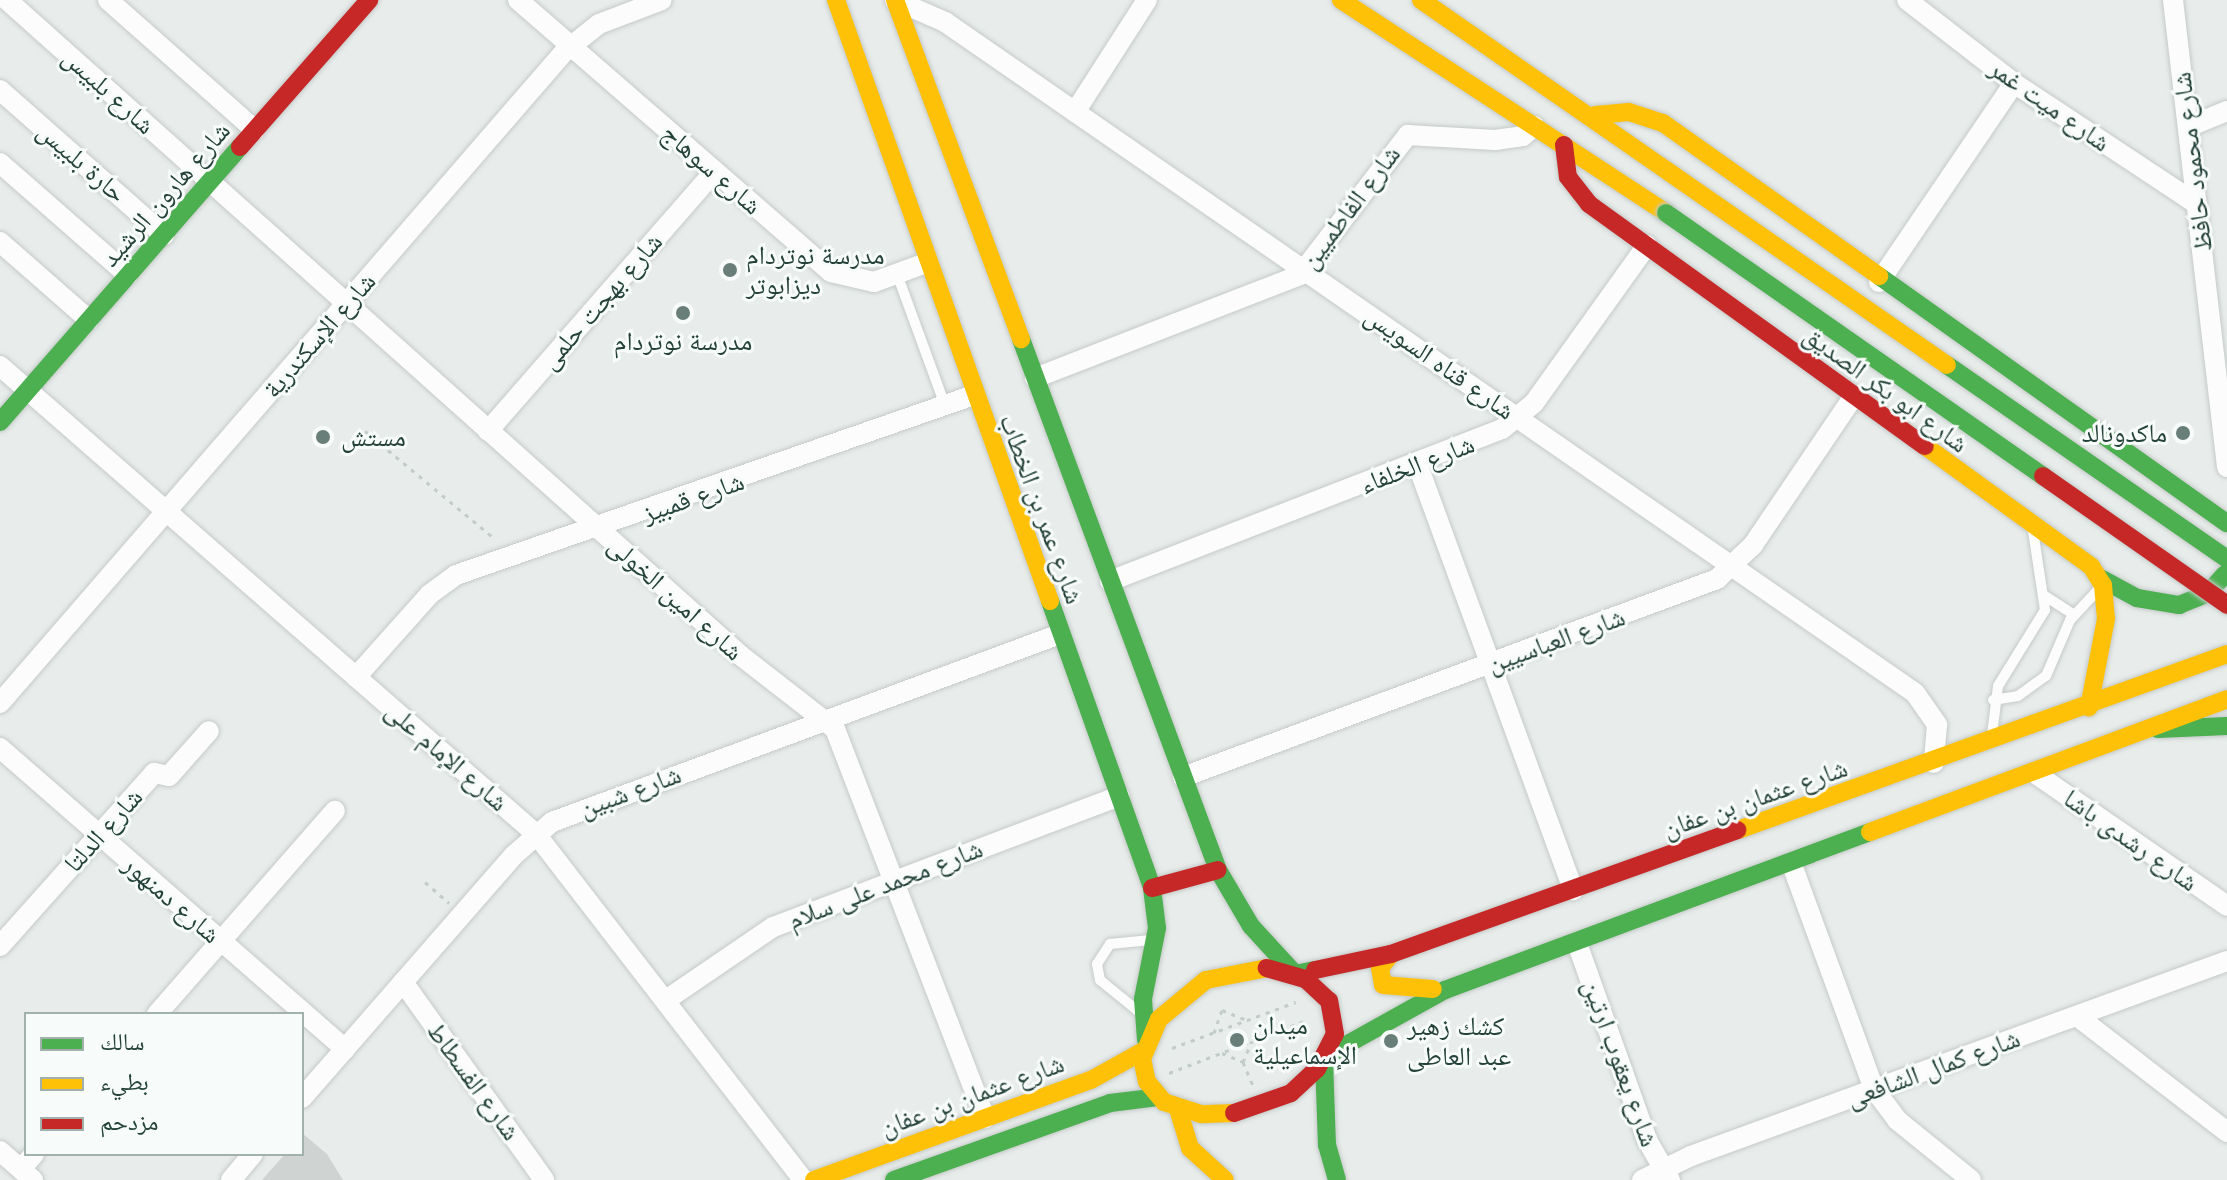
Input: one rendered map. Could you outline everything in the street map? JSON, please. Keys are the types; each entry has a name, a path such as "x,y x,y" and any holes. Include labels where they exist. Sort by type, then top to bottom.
{"main road":[{"name":"شارع عمر بن الخطاب","path":"836,0 926,263 1152,888 1156,938 1143,1019 1144,1050 1152,1089"},
{"name":"شارع عمر بن الخطاب","path":"895,0 1218,870 1251,926 1295,974"},
{"name":"شارع ابو بكر الصديق","path":"1341,0 1666,213 2227,605"},
{"path":"1421,0 1687,178 2227,559"},
{"name":"شارع هارون الرشيد","path":"0,422 363,2"},
{"path":"1595,115 1655,118 1879,282 2227,523"},
{"name":"شارع ابو بكر الصديق","path":"1564,145 1577,192 1852,399 2033,525 2102,582 2137,598 2179,605 2208,593 2227,571"},
{"path":"2089,707 2104,652 2102,582"},
{"name":"شارع عثمان بن عفان","path":"1295,974 1391,954 1994,742 2227,654"},
{"path":"1152,1089 1178,1109 1213,1115 1259,1109 1300,1086 1326,1057 1458,986 2158,729 2227,699"},
{"path":"2158,729 2227,726"},
{"path":"1152,888 1218,870"},
{"path":"1391,954 1380,972 1387,988 1458,986"},
{"path":"1144,1050 1175,1001 1206,980 1254,969 1295,974 1323,993 1333,1010 1326,1057 1327,1145 1337,1180"},
{"name":"شارع عثمان بن عفان","path":"814,1180 1091,1080 1144,1050"},
{"name":"شارع عثمان بن عفان","path":"894,1180 1152,1089"},
{"path":"1178,1109 1190,1148 1225,1180"}],"street":[{"name":"شارع بلبيس","path":"7,0 211,181"},
{"path":"108,0 255,130"},
{"name":"شارع سوهاج","path":"518,0 838,277 865,283 926,263"},
{"name":"شارع الإسكندرية","path":"0,703 570,46 607,20 662,0"},
{"name":"شارع قناه السويس","path":"895,0 939,18 1921,698 1937,725 1934,763"},
{"path":"1075,112 1147,0"},
{"name":"شارع ميت غمر","path":"1907,0 2014,83 2197,204"},
{"name":"شارع محمود حافظ","path":"2173,0 2223,399 2227,467"},
{"path":"1879,282 2014,83"},
{"name":"حارة بلبيس","path":"0,90 164,235"},
{"path":"2188,127 2227,111"},
{"name":"شارع الفاطميين","path":"1035,378 1305,270 1402,138 1428,130 1495,140 1523,136 1534,126"},
{"path":"0,163 128,275"},
{"name":"شارع بهجت حلمى","path":"488,431 715,171"},
{"name":"شارع امين الخولى","path":"211,181 345,305 740,655 826,720 849,750 985,1118"},
{"path":"0,242 89,320"},
{"name":"شارع الخلفاء","path":"1110,581 1417,463 1518,418 1647,245"},
{"name":"شارع الإمام على","path":"0,366 536,834 803,1180"},
{"name":"شارع قمبيز","path":"356,677 436,588 513,554 593,525 649,514 974,395"},
{"name":"شارع العباسيين","path":"1183,777 1698,588 1734,567 1852,399"},
{"path":"1417,463 1573,890"},
{"name":"شارع شبين","path":"304,1096 536,834 570,813 1060,634"},
{"name":"شارع الدلتا","path":"0,946 154,773 168,777 209,731"},
{"name":"شارع دمنهور","path":"0,748 303,1012"},
{"name":"شارع رشدى باشا","path":"2036,774 2227,906"},
{"name":"شارع محمد على سلام","path":"666,1000 761,932 1119,796"},
{"path":"159,1012 335,811"},
{"path":"1792,865 1874,1089 1897,1120 1971,1180"},
{"name":"شارع يعقوب ارتين","path":"1577,943 1666,1174"},
{"name":"شارع كمال الشافعى","path":"1642,1180 1666,1174 1874,1089 2227,961"},
{"name":"شارع الفسطاط","path":"403,982 544,1180"},
{"name":"شارع دمنهور","path":"304,1013 345,1049"},
{"path":"2077,1016 2227,1132"},
{"path":"0,1151 29,1168"},
{"path":"231,1180 251,1156"}],"lane":[{"path":"897,274 945,405"},
{"path":"1994,742 1993,700 2043,617 2045,596 2033,525"},
{"path":"1993,700 2040,682 2074,615 2102,582"},
{"path":"2045,596 2074,615"},
{"path":"1143,1019 1100,980 1097,964 1110,944 1156,938"}],"path":[{"path":"365,431 513,554"},
{"path":"425,882 463,914"},
{"path":"1144,1050 1214,1033 1323,993"},
{"path":"1214,1033 1222,1010 1247,1020"},
{"path":"1152,1089 1222,1053 1333,1010"},
{"path":"1222,1053 1243,1062 1252,1041"}],"building":[{"path":"304,1135 327,1154 343,1180 262,1180 283,1156 304,1156"}],"traffic: fast":[{"path":"0,422 240,147"},
{"path":"1666,213 2043,476"},
{"path":"1879,276 2227,523"},
{"path":"1021,339 1218,870 1251,926 1295,974 1315,970"},
{"path":"1947,365 2227,559"},
{"path":"2100,578 2137,598 2179,605 2208,593 2225,574"},
{"path":"1050,601 1152,888 1157,928 1143,999 1146,1040"},
{"path":"2158,729 2227,726"},
{"path":"1328,1055 1445,990 1870,832"},
{"path":"1324,1060 1327,1145 1337,1180"},
{"path":"894,1180 1110,1103 1158,1097"}],"traffic: slow":[{"path":"836,0 1050,601"},
{"path":"895,0 1021,339"},
{"path":"1341,0 1666,213"},
{"path":"1421,0 1947,365"},
{"path":"1595,115 1629,112 1663,123 1879,276"},
{"path":"1925,446 2091,566 2103,585 2106,619 2089,707"},
{"path":"1738,830 2227,654"},
{"path":"1870,832 2227,699"},
{"path":"1391,954 1380,968 1383,985 1433,989"},
{"path":"1234,1113 1201,1114 1164,1102 1147,1082 1142,1059 1159,1019 1206,980 1267,968"},
{"path":"814,1180 1091,1080 1143,1051"},
{"path":"1178,1109 1190,1148 1225,1180"}],"traffic: jam":[{"path":"240,147 369,0"},
{"path":"1564,145 1568,177 1589,204 1925,446"},
{"path":"2043,476 2227,605"},
{"path":"1315,970 1391,954 1738,830"},
{"path":"1152,888 1218,870"},
{"path":"1234,1113 1291,1093 1317,1069 1335,1034 1329,1001 1305,979 1267,968"}],"place":[{"name":"مدرسة نوتردام ديزابوتر","path":"730,270"},
{"name":"مدرسة نوتردام","path":"683,313"},
{"name":"ماكدونالد","path":"2183,433"},
{"name":"مستش","path":"323,437"},
{"name":"ميدان الإسماعيلية","path":"1237,1040"},
{"name":"كشك زهير عبد العاطى","path":"1391,1041"}]}
